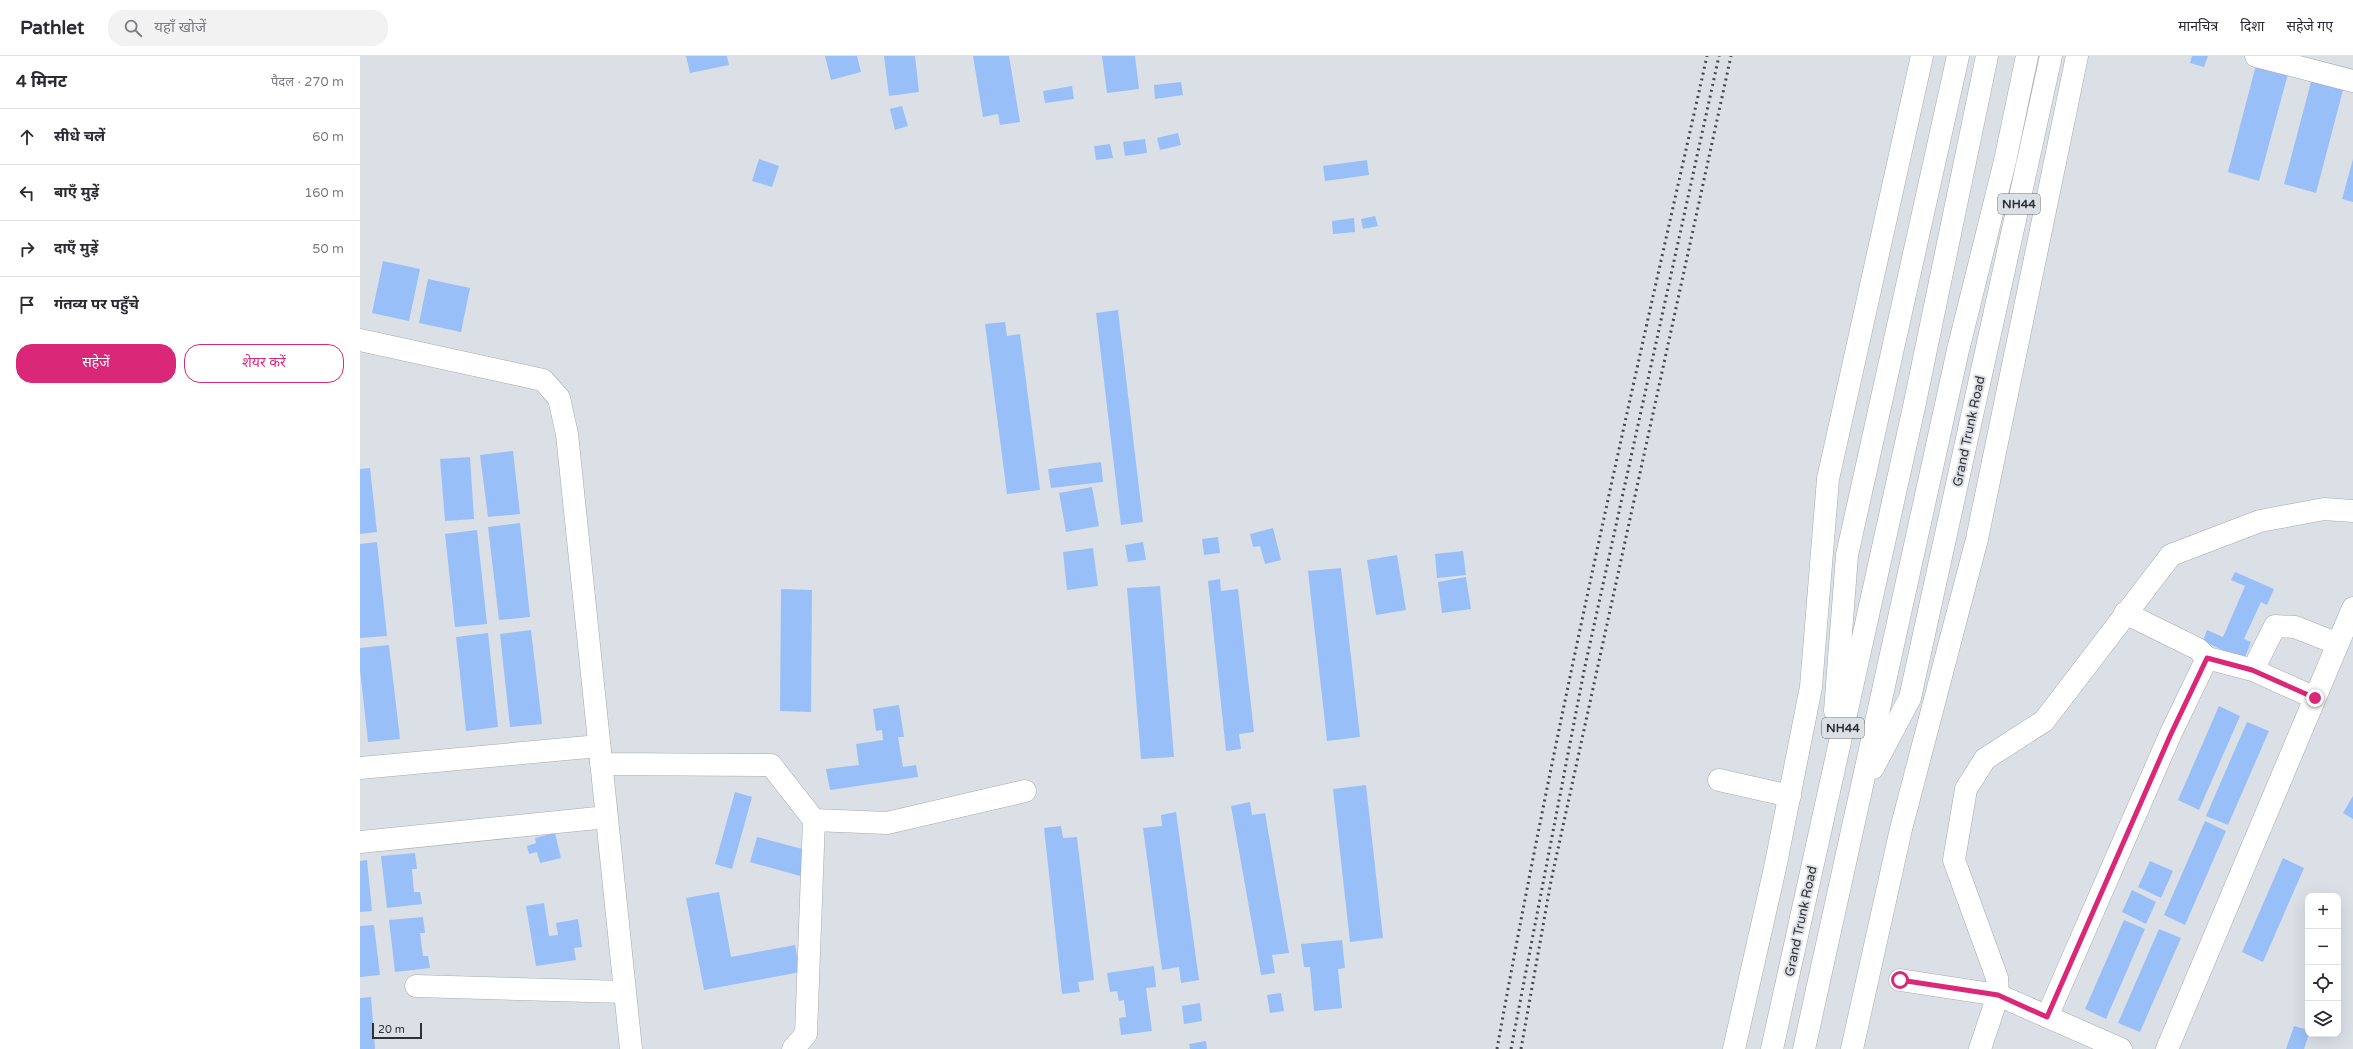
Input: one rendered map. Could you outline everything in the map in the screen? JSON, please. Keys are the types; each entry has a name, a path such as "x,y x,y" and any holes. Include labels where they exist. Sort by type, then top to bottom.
{"main road":[{"path":"1734,1049 1790,796 1811,687 1828,479 1922,56"},
{"name":"Grand Trunk Road","path":"1828,794 1847,555 1958,56"},
{"name":"Grand Trunk Road","path":"1772,1049 1914,407 1987,56"},
{"name":"Grand Trunk Road","path":"1804,1049 1958,350 2005,161 2027,56"},
{"name":"Grand Trunk Road","path":"1859,796 1910,698 2051,56"},
{"path":"1852,1049 1901,829 1977,539 2001,415 2077,56"},
{"path":"2256,56 2353,81"},
{"path":"360,340 543,380 559,398 567,434 631,1049"},
{"path":"1980,1049 1998,995 1997,978 1954,860 1966,788 1985,759 2044,721 2171,555 2260,521 2324,508 2353,511"},
{"path":"2167,1049 2353,608"},
{"path":"2126,613 2198,649 2207,658 2252,670 2315,698"},
{"path":"2252,670 2275,626 2295,627 2338,644"},
{"path":"2047,1017 2170,736 2207,658"},
{"path":"360,768 600,755 771,765 814,820 806,1034 793,1049"},
{"path":"1719,780 1790,796"},
{"path":"814,820 887,823 1025,791"},
{"path":"360,842 607,817"},
{"path":"1900,980 1998,995 2121,1049"},
{"path":"416,986 625,992"}],"building":[{"path":"686,56 727,56 729,65 690,73"},
{"path":"825,56 857,56 861,72 831,80"},
{"path":"884,56 915,56 919,92 889,96"},
{"path":"973,56 1009,56 1020,122 1000,125 998,114 983,117"},
{"path":"1102,56 1135,56 1139,89 1107,93"},
{"path":"2192,56 2208,56 2204,67 2190,63"},
{"path":"2256,65 2288,74 2259,181 2228,172"},
{"path":"2312,78 2344,86 2316,193 2284,184"},
{"path":"1181,82 1183,95 1155,99 1154,85"},
{"path":"1072,86 1074,99 1045,103 1043,91"},
{"path":"902,106 908,126 895,130 890,109"},
{"path":"1178,133 1181,145 1160,150 1157,138"},
{"path":"1145,139 1147,153 1125,156 1123,142"},
{"path":"1110,144 1113,158 1096,160 1094,146"},
{"path":"759,159 779,166 772,187 752,181"},
{"path":"2353,159 2353,202 2342,199"},
{"path":"1367,160 1369,175 1325,181 1323,166"},
{"path":"1375,216 1378,226 1363,229 1361,219"},
{"path":"1354,218 1355,232 1333,234 1332,221"},
{"path":"383,261 420,269 409,321 372,313"},
{"path":"428,279 470,288 461,332 419,323"},
{"path":"1118,310 1143,522 1121,525 1096,313"},
{"path":"1005,322 1007,336 1020,334 1040,490 1007,494 985,324"},
{"path":"513,451 520,514 488,517 480,455"},
{"path":"470,457 474,519 445,521 440,459"},
{"path":"1101,462 1103,482 1051,488 1048,469"},
{"path":"370,468 377,532 360,534 360,469"},
{"path":"1092,487 1099,526 1066,532 1059,493"},
{"path":"520,523 530,617 499,620 488,527"},
{"path":"1273,528 1281,560 1265,564 1260,546 1253,547 1250,534"},
{"path":"477,530 487,624 455,627 445,534"},
{"path":"1218,537 1220,553 1204,555 1202,539"},
{"path":"377,542 387,636 360,638 360,544"},
{"path":"1143,542 1146,560 1128,562 1125,545"},
{"path":"1093,548 1098,586 1067,590 1063,552"},
{"path":"1463,551 1466,575 1437,578 1435,554"},
{"path":"1397,555 1406,610 1376,615 1367,560"},
{"path":"1341,568 1360,737 1327,741 1308,571"},
{"path":"2235,572 2274,589 2267,605 2261,602 2244,639 2251,642 2244,660 2203,641 2207,630 2223,637 2245,586 2231,580"},
{"path":"1466,577 1471,609 1442,613 1438,582"},
{"path":"1220,579 1221,591 1238,589 1254,732 1239,734 1241,749 1226,751 1208,581"},
{"path":"1160,586 1174,757 1141,759 1127,588"},
{"path":"781,589 812,590 811,712 780,711"},
{"path":"531,630 542,724 510,727 500,634"},
{"path":"488,633 498,727 466,731 456,637"},
{"path":"389,645 400,739 368,742 360,670 360,648"},
{"path":"899,705 904,737 898,737 903,767 916,765 918,777 830,790 826,769 859,765 856,744 883,740 882,730 876,731 873,709"},
{"path":"2219,706 2240,716 2199,810 2178,800"},
{"path":"2247,722 2269,731 2228,825 2206,816"},
{"path":"1366,785 1383,938 1350,942 1333,789"},
{"path":"735,792 752,797 732,869 715,864"},
{"path":"2353,796 2353,819 2343,813"},
{"path":"1250,802 1252,815 1265,813 1289,953 1272,955 1275,973 1261,975 1231,806"},
{"path":"1176,812 1199,980 1181,983 1179,967 1162,970 1143,828 1162,826 1161,815"},
{"path":"2205,821 2226,831 2185,925 2164,915"},
{"path":"1061,826 1063,838 1077,837 1094,980 1078,982 1080,992 1062,994 1044,828"},
{"path":"555,833 561,858 540,863 537,852 529,854 527,846 536,843 535,838"},
{"path":"757,837 806,850 800,876 750,862"},
{"path":"415,853 417,869 412,869 414,892 420,892 422,904 387,908 381,856"},
{"path":"2283,858 2304,868 2263,962 2242,952"},
{"path":"367,860 372,911 360,912 360,861"},
{"path":"2150,861 2173,871 2161,898 2138,887"},
{"path":"2132,890 2156,902 2146,924 2122,912"},
{"path":"719,892 731,957 795,945 800,972 704,990 686,898"},
{"path":"544,903 549,936 558,935 556,923 578,919 582,947 574,948 576,960 536,966 526,906"},
{"path":"423,917 425,933 420,933 423,956 428,956 430,968 395,972 389,920"},
{"path":"2124,920 2145,929 2106,1019 2085,1009"},
{"path":"374,925 380,975 360,977 360,926"},
{"path":"2159,929 2181,938 2140,1032 2118,1023"},
{"path":"1342,940 1345,968 1338,969 1342,1008 1314,1011 1310,967 1304,967 1301,944"},
{"path":"1154,966 1156,987 1146,988 1152,1031 1121,1035 1119,1018 1126,1017 1124,1000 1119,1001 1117,991 1110,992 1107,973"},
{"path":"1281,993 1284,1011 1270,1013 1267,995"},
{"path":"371,997 375,1049 360,1049 360,998"},
{"path":"1200,1003 1202,1021 1184,1024 1182,1006"},
{"path":"2294,1026 2305,1029 2305,1037 2308,1037 2304,1049 2286,1049"},
{"path":"1206,1041 1207,1049 1190,1049 1189,1044"}],"railway":[{"path":"1497,1049 1520,924 1570,675 1707,56"},
{"path":"1511,1049 1584,671 1719,56"},
{"path":"1521,1049 1551,881 1731,56"}],"route":[{"path":"1900,980 1998,995 2047,1017 2170,736 2181,716 2207,658 2252,670 2315,698"}]}
